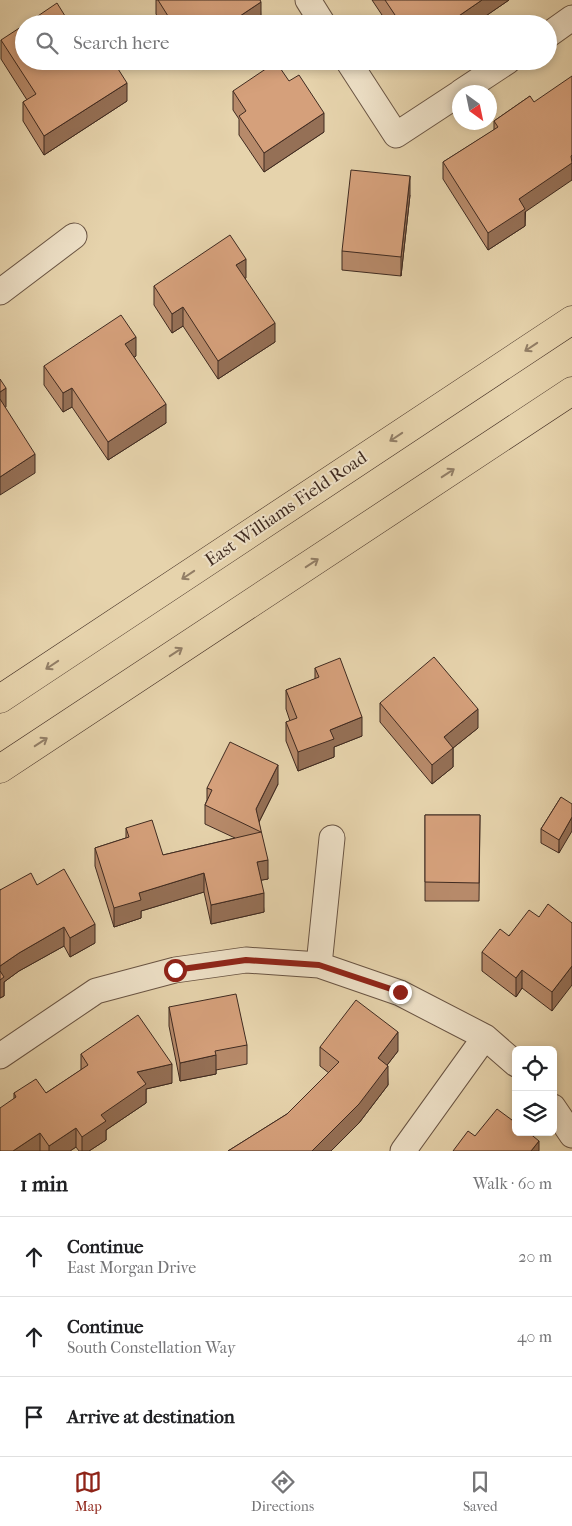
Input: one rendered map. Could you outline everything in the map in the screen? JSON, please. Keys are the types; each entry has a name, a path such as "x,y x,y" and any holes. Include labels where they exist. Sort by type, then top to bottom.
{"main road":[{"name":"East Williams Field Road","path":"0,699 572,320"},
{"path":"0,768 572,391"}],"street":[{"path":"308,0 317,15"},
{"path":"557,29 572,18"},
{"path":"354,70 396,135 452,98"},
{"path":"472,85 494,70"},
{"path":"0,292 74,236"},
{"path":"319,965 332,838"},
{"path":"0,1056 96,991 175,970 246,960 319,965 400,992 485,1037 512,1061"},
{"path":"403,1151 485,1037"},
{"path":"557,1113 572,1135"}],"building":[{"path":"158,0 260,0 261,2 242,15 167,15"},
{"path":"385,0 482,0 460,15 395,15"},
{"path":"57,3 64,15 39,15"},
{"path":"15,31 15,62 1,40"},
{"path":"20,70 119,70 127,83 44,136 23,102 36,94"},
{"path":"264,70 281,70 289,81 299,75 324,113 264,153 239,116 246,111 233,91"},
{"path":"572,76 572,163 519,199 525,209 488,233 443,162 493,130 497,130 497,119 530,96 534,102"},
{"path":"351,170 410,176 401,257 342,251"},
{"path":"230,235 246,259 236,265 275,323 218,361 183,307 172,314 154,286"},
{"path":"121,315 136,337 125,344 166,404 108,442 72,388 63,393 44,366"},
{"path":"0,379 6,388 0,392"},
{"path":"0,399 35,454 0,477"},
{"path":"434,657 478,709 444,737 453,748 432,765 380,703"},
{"path":"340,658 362,717 330,730 334,739 298,752 286,722 297,718 286,690 319,677 315,668"},
{"path":"230,742 278,765 256,809 268,860 257,862 264,893 211,905 204,873 139,893 141,900 114,908 95,848 129,837 126,828 152,820 163,855 261,832 205,805 212,790 207,788"},
{"path":"561,797 572,804 572,817 559,840 541,829"},
{"path":"425,815 480,815 479,883 425,882"},
{"path":"64,869 95,924 70,938 64,927 0,966 0,890 31,873 37,885"},
{"path":"548,904 572,923 572,966 552,992 522,970 516,978 482,952 500,929 509,936 529,910 539,917"},
{"path":"0,971 4,977 0,980"},
{"path":"236,994 247,1045 215,1051 216,1055 180,1063 169,1007"},
{"path":"356,1000 398,1032 378,1058 388,1066 359,1104 312,1151 228,1151 287,1114 339,1062 320,1047"},
{"path":"138,1015 172,1064 137,1072 146,1084 101,1115 106,1121 82,1137 76,1128 49,1146 40,1133 13,1151 0,1151 0,1108 16,1097 14,1093 36,1079 46,1093 88,1065 81,1054"},
{"path":"497,1109 512,1120 512,1136 533,1136 539,1141 531,1151 453,1151 468,1131 475,1136"}],"route":[{"path":"175,970 246,960 319,965 400,992"}]}
